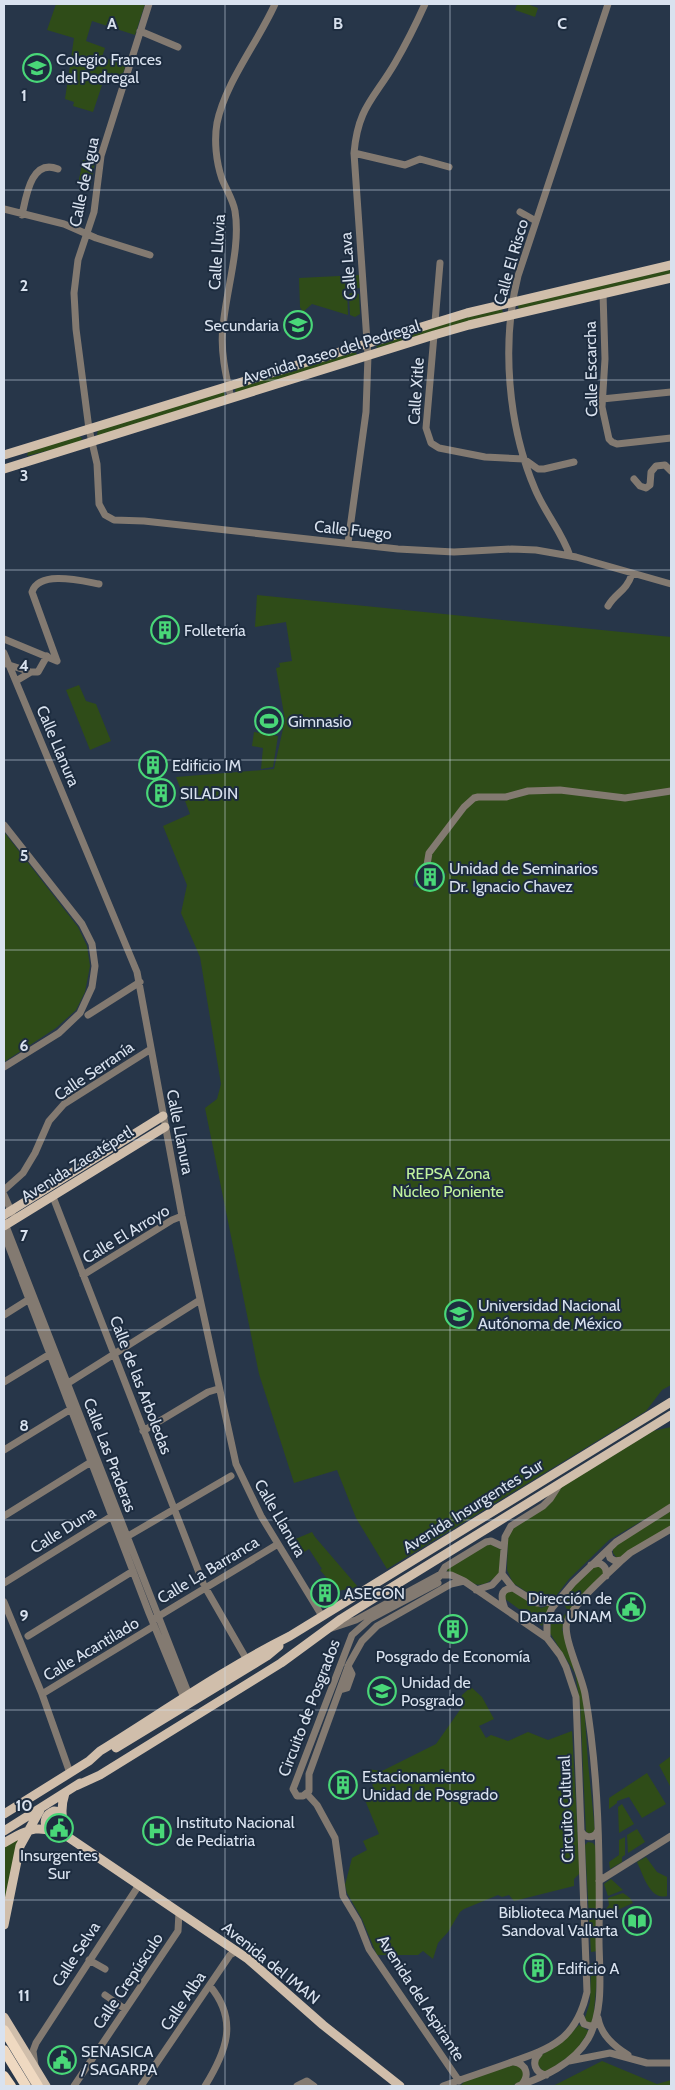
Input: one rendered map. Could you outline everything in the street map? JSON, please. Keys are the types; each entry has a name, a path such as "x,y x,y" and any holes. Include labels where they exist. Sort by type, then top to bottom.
{"highway":[{"path":"4,2030 38,2086"},
{"path":"4,2041 32,2086"},
{"path":"4,2050 26,2086"},
{"path":"4,2060 20,2086"},
{"path":"4,2078 10,2086"}],"main road":[{"name":"Avenida Paseo del Pedregal","path":"4,455 435,322 671,265"},
{"name":"Avenida Paseo del Pedregal","path":"4,469 434,335 671,278"},
{"path":"22,451 25,463"},
{"name":"Avenida Zacatépetl","path":"7,1220 88,1163 163,1116"},
{"name":"Avenida Zacatépetl","path":"7,1220 53,1197 165,1127"},
{"path":"143,1129 148,1138"},
{"path":"88,1163 93,1172"},
{"name":"Avenida Insurgentes Sur","path":"4,1814 89,1761 100,1751 187,1696 290,1636 671,1402"},
{"name":"Avenida Insurgentes Sur","path":"4,1831 76,1786 146,1747 281,1663 296,1650 330,1629 341,1619 561,1481 671,1415"},
{"name":"Avenida Insurgentes Sur","path":"89,1761 103,1756 267,1656 290,1636"},
{"path":"65,1793 62,1812 63,1826 68,1837"},
{"path":"4,1804 21,1803"},
{"path":"4,1925 16,1856 28,1830 42,1808"},
{"path":"47,1829 45,1822 47,1816 54,1811 62,1812"},
{"name":"Avenida del IMAN","path":"4,1843 35,1828 47,1829 68,1837 179,1912 232,1951 400,2086"},
{"path":"4,2017 46,2086"},
{"path":"384,2075 391,2086"}],"street":[{"name":"Calle de Agua","path":"92,442 89,430 74,293 76,267 94,212 101,156 149,4"},
{"name":"Calle Lluvia","path":"231,398 228,386 223,328 232,269 236,225 235,209 221,177 216,153 216,130 226,96 274,4"},
{"name":"Calle Lava","path":"348,543 366,412 368,356 354,153 356,133 361,114 396,62 425,4"},
{"name":"Calle El Risco","path":"570,556 565,542 539,498 524,459 514,419 510,316 511,303 518,276 607,4"},
{"path":"140,31 178,47"},
{"path":"354,153 405,165 420,159 449,167"},
{"path":"22,214 32,177 46,168 58,169"},
{"path":"4,209 64,224 86,235 150,254"},
{"path":"520,212 536,221"},
{"path":"435,322 440,263"},
{"name":"Calle Escarcha","path":"603,293 605,359 602,399 603,415 612,442 617,444 671,438"},
{"name":"Calle Xitle","path":"434,335 426,428 432,443 439,448 485,457 524,459"},
{"path":"602,399 671,392"},
{"name":"Calle Fuego","path":"92,442 98,469 98,504 105,515 114,520 144,521 398,549 454,552 512,549 536,550 570,556 671,584"},
{"path":"524,459 538,469 544,470 574,462"},
{"path":"634,479 640,486 646,488 650,485 651,472 656,466 665,465 671,472"},
{"path":"608,606 611,600 629,585 632,574"},
{"path":"4,639 58,661 32,592 33,588 37,583 63,578 99,584"},
{"name":"Calle Llanura","path":"4,652 6,664 16,681 140,982 182,1216 218,1389 238,1471 254,1504 322,1616"},
{"path":"16,681 34,672 47,656"},
{"path":"6,664 34,672"},
{"path":"427,864 429,853 464,807 478,796 506,797 528,791 560,790 625,798 671,791"},
{"path":"4,825 82,924 92,944 95,966 92,987 80,1013 59,1033 4,1067"},
{"path":"88,1015 140,982"},
{"name":"Calle Serranía","path":"4,1190 22,1173 36,1153 49,1121 64,1104 151,1049"},
{"path":"4,1195 7,1220"},
{"name":"Calle de las Arboledas","path":"53,1197 204,1585 247,1660"},
{"name":"Calle El Arroyo","path":"83,1275 172,1220 182,1216"},
{"name":"Calle Las Praderas","path":"7,1220 50,1354 65,1385 71,1409 112,1516 124,1538 133,1571 187,1696"},
{"name":"Calle Las Praderas","path":"4,1234 65,1385 155,1621"},
{"path":"4,1315 31,1298"},
{"path":"65,1385 200,1300"},
{"path":"4,1382 50,1354"},
{"path":"144,1431 208,1392 218,1389"},
{"path":"4,1450 71,1409"},
{"path":"4,1516 91,1462"},
{"path":"124,1538 231,1476"},
{"path":"476,1590 492,1585 502,1574 506,1531 550,1499 561,1481"},
{"path":"547,1638 547,1619 558,1602 590,1566 612,1546 671,1507"},
{"name":"Calle Duna","path":"4,1583 112,1516"},
{"name":"Circuito Cultural","path":"519,2086 547,2074 569,2061 588,2039 596,2021 599,1964 598,1830 586,1700 567,1636 566,1623 572,1611 622,1560 630,1553 671,1529"},
{"path":"439,1591 439,1579 449,1564 486,1542 491,1541 504,1547"},
{"name":"Calle La Barranca","path":"155,1621 204,1585 278,1544"},
{"path":"612,1546 608,1551 610,1558 615,1561 622,1560"},
{"path":"590,1566 599,1563 607,1570 606,1576"},
{"path":"28,1636 133,1571"},
{"path":"502,1574 513,1588 537,1604 558,1602"},
{"path":"330,1629 356,1620 439,1579 451,1575 464,1581"},
{"name":"Circuito de Posgrados","path":"439,1579 360,1627 352,1635 293,1789 297,1796 307,1794 309,1790 309,1774 350,1663 362,1641 376,1626 456,1582 464,1581"},
{"name":"Circuito Cultural","path":"443,2086 457,2083 539,2053 564,2037 580,2015 587,1992 576,1697 566,1667 560,1655 547,1638 464,1581"},
{"path":"505,1609 501,1598 502,1592 513,1588"},
{"path":"4,1602 42,1694 70,1773"},
{"name":"Calle Acantilado","path":"42,1694 155,1621"},
{"path":"340,1690 346,1688 352,1674 350,1663 344,1660 344,1654"},
{"path":"336,1673 342,1671 346,1675"},
{"path":"310,1744 313,1749 319,1747"},
{"path":"304,1758 310,1757 314,1761"},
{"name":"Avenida del Aspirante","path":"307,1794 316,1805 335,1838 343,1896 358,1921 369,1949 457,2083"},
{"path":"581,1828 582,1833 588,1837 594,1836 598,1830"},
{"path":"599,1881 671,1836"},
{"path":"581,1846 584,1842 591,1840 598,1846"},
{"name":"Calle Selva","path":"35,2069 33,2055 36,2043 139,1885"},
{"name":"Calle Crepúsculo","path":"74,2086 178,1931 179,1912"},
{"path":"586,1949 593,1954 599,1949"},
{"name":"Calle Alba","path":"141,2086 232,1951"},
{"path":"89,1960 105,1969"},
{"path":"587,1965 593,1960 599,1964"},
{"path":"205,2086 218,2065 226,2046 227,2034 222,2006 218,1996 210,1986"},
{"path":"105,1994 126,2009"},
{"path":"580,2015 584,2024 590,2026 596,2021 607,2037 633,2058"},
{"path":"539,2053 535,2060 536,2068 539,2072 547,2074"},
{"path":"569,2061 610,2053 647,2063 671,2064"},
{"path":"513,2062 521,2064 526,2071 526,2079 519,2086"},
{"path":"297,2086 308,2080 314,2086"}],"green space":[{"path":"56,4 145,4 135,35 92,21 86,41 105,48 102,57 126,65 120,81 105,76 93,112 73,106 74,102 65,99 74,38 47,30"},
{"path":"517,4 527,4 538,8 535,17 515,10"},
{"path":"83,160 95,163 90,187 78,184"},
{"path":"669,269 671,274 666,277 519,309 518,307 519,304"},
{"path":"359,275 360,288 347,289 348,315 312,304 303,312 300,307 299,278"},
{"path":"354,292 359,294 360,314 355,317 350,315 349,294"},
{"path":"502,309 503,313 377,348 376,345 436,325"},
{"path":"356,351 357,357 237,393 235,391 236,387"},
{"path":"224,391 225,396 100,436 97,435 98,430"},
{"path":"79,436 82,438 81,442 27,456 28,452"},
{"name":"REPSA Zona Núcleo Poniente","path":"257,595 671,637 671,1385 662,1390 646,1411 387,1569 356,1518 337,1470 294,1483 259,1374 205,1108 217,1099 221,1084 200,957 181,913 187,885 163,826 190,814 176,777 274,769 285,720 276,668 280,667 279,663 292,661 286,622 255,627","holes":["422,867 446,873 444,882 434,880 432,887 424,885 423,889 413,886 416,873 420,873"]},
{"path":"79,685 86,701 96,704 111,741 90,750 66,690"},
{"name":"Gimnasio","path":"279,713 283,723 260,730 256,720"},
{"path":"254,732 278,736 273,767 261,769 263,748 252,746"},
{"path":"4,832 78,927 87,946 90,966 85,992 76,1010 56,1028 4,1062"},
{"path":"671,1427 671,1504 609,1540 549,1601 539,1600 513,1583 507,1570 508,1532 543,1506 562,1487 653,1431"},
{"path":"671,1511 671,1527 620,1557 616,1557 613,1553 613,1548 619,1542"},
{"path":"312,1532 358,1587 338,1591 320,1570 322,1569 309,1549 304,1552 293,1540"},
{"path":"485,1544 490,1544 502,1550 501,1572 485,1584 475,1584 447,1571 448,1568"},
{"path":"596,1565 602,1567 605,1574 569,1610 562,1629 579,1678 584,1704 595,1831 591,1834 586,1832 580,1703 575,1673 550,1633 552,1612 560,1616 554,1625 568,1611 563,1600 568,1591"},
{"path":"510,1590 541,1608 550,1605 542,1626 504,1598 505,1592"},
{"path":"471,1687 482,1697 494,1719 479,1726 486,1738 491,1735 508,1741 528,1732 548,1740 572,1731 580,1873 574,1879 574,1886 514,1901 509,1895 502,1897 498,1895 464,1909 438,1943 433,1959 423,1951 418,1955 377,1955 362,1919 347,1893 345,1885 352,1858 367,1850 363,1841 379,1834 365,1800 368,1799 369,1801 375,1798 367,1769 382,1771 436,1744 462,1707 460,1701 462,1695"},
{"path":"671,1756 671,1788 659,1765"},
{"path":"647,1773 666,1804 642,1818 629,1797 617,1801 609,1809 609,1798"},
{"path":"622,1804 634,1824 619,1833 618,1807"},
{"path":"637,1829 645,1842 628,1853 627,1835"},
{"path":"21,1837 4,1909 4,1848"},
{"path":"625,1837 625,1855 622,1857 622,1862 610,1869 609,1862 619,1855 619,1840"},
{"path":"588,1842 593,1843 596,1847 598,1951 591,1952 585,1845"},
{"path":"646,1857 657,1872 667,1877 667,1896 656,1894 648,1885 637,1862"},
{"path":"611,1879 623,1890 608,1896 604,1884"},
{"path":"623,1893 633,1903 609,1914 608,1918 605,1910 609,1905 608,1898"},
{"path":"595,1962 598,1965 593,2023 587,2023 584,2021 590,2002 591,1964"},
{"path":"579,2025 589,2031 575,2052 548,2071 543,2071 537,2064 538,2057 561,2043"},
{"path":"602,2061 657,2084 671,2080 671,2086 553,2086"},
{"path":"512,2065 521,2066 524,2074 523,2081 511,2086 460,2086 465,2081"}],"place":[{"name":"Colegio Frances del Pedregal","path":"37,68"},
{"name":"Secundaria","path":"298,325"},
{"name":"Folletería","path":"165,630"},
{"name":"Gimnasio","path":"269,721"},
{"name":"Edificio IM","path":"153,765"},
{"name":"SILADIN","path":"161,793"},
{"name":"Unidad de Seminarios Dr. Ignacio Chavez","path":"430,877"},
{"name":"Universidad Nacional Autónoma de México","path":"459,1314"},
{"name":"ASECON","path":"325,1593"},
{"name":"Dirección de Danza UNAM","path":"631,1607"},
{"name":"Posgrado de Economía","path":"453,1629"},
{"name":"Unidad de Posgrado","path":"382,1691"},
{"name":"Estacionamiento Unidad de Posgrado","path":"343,1785"},
{"name":"Insurgentes Sur","path":"59,1828"},
{"name":"Instituto Nacional de Pediatria","path":"157,1831"},
{"name":"Biblioteca Manuel Sandoval Vallarta","path":"637,1921"},
{"name":"Edificio A","path":"538,1968"},
{"name":"SENASICA / SAGARPA","path":"62,2060"}]}
